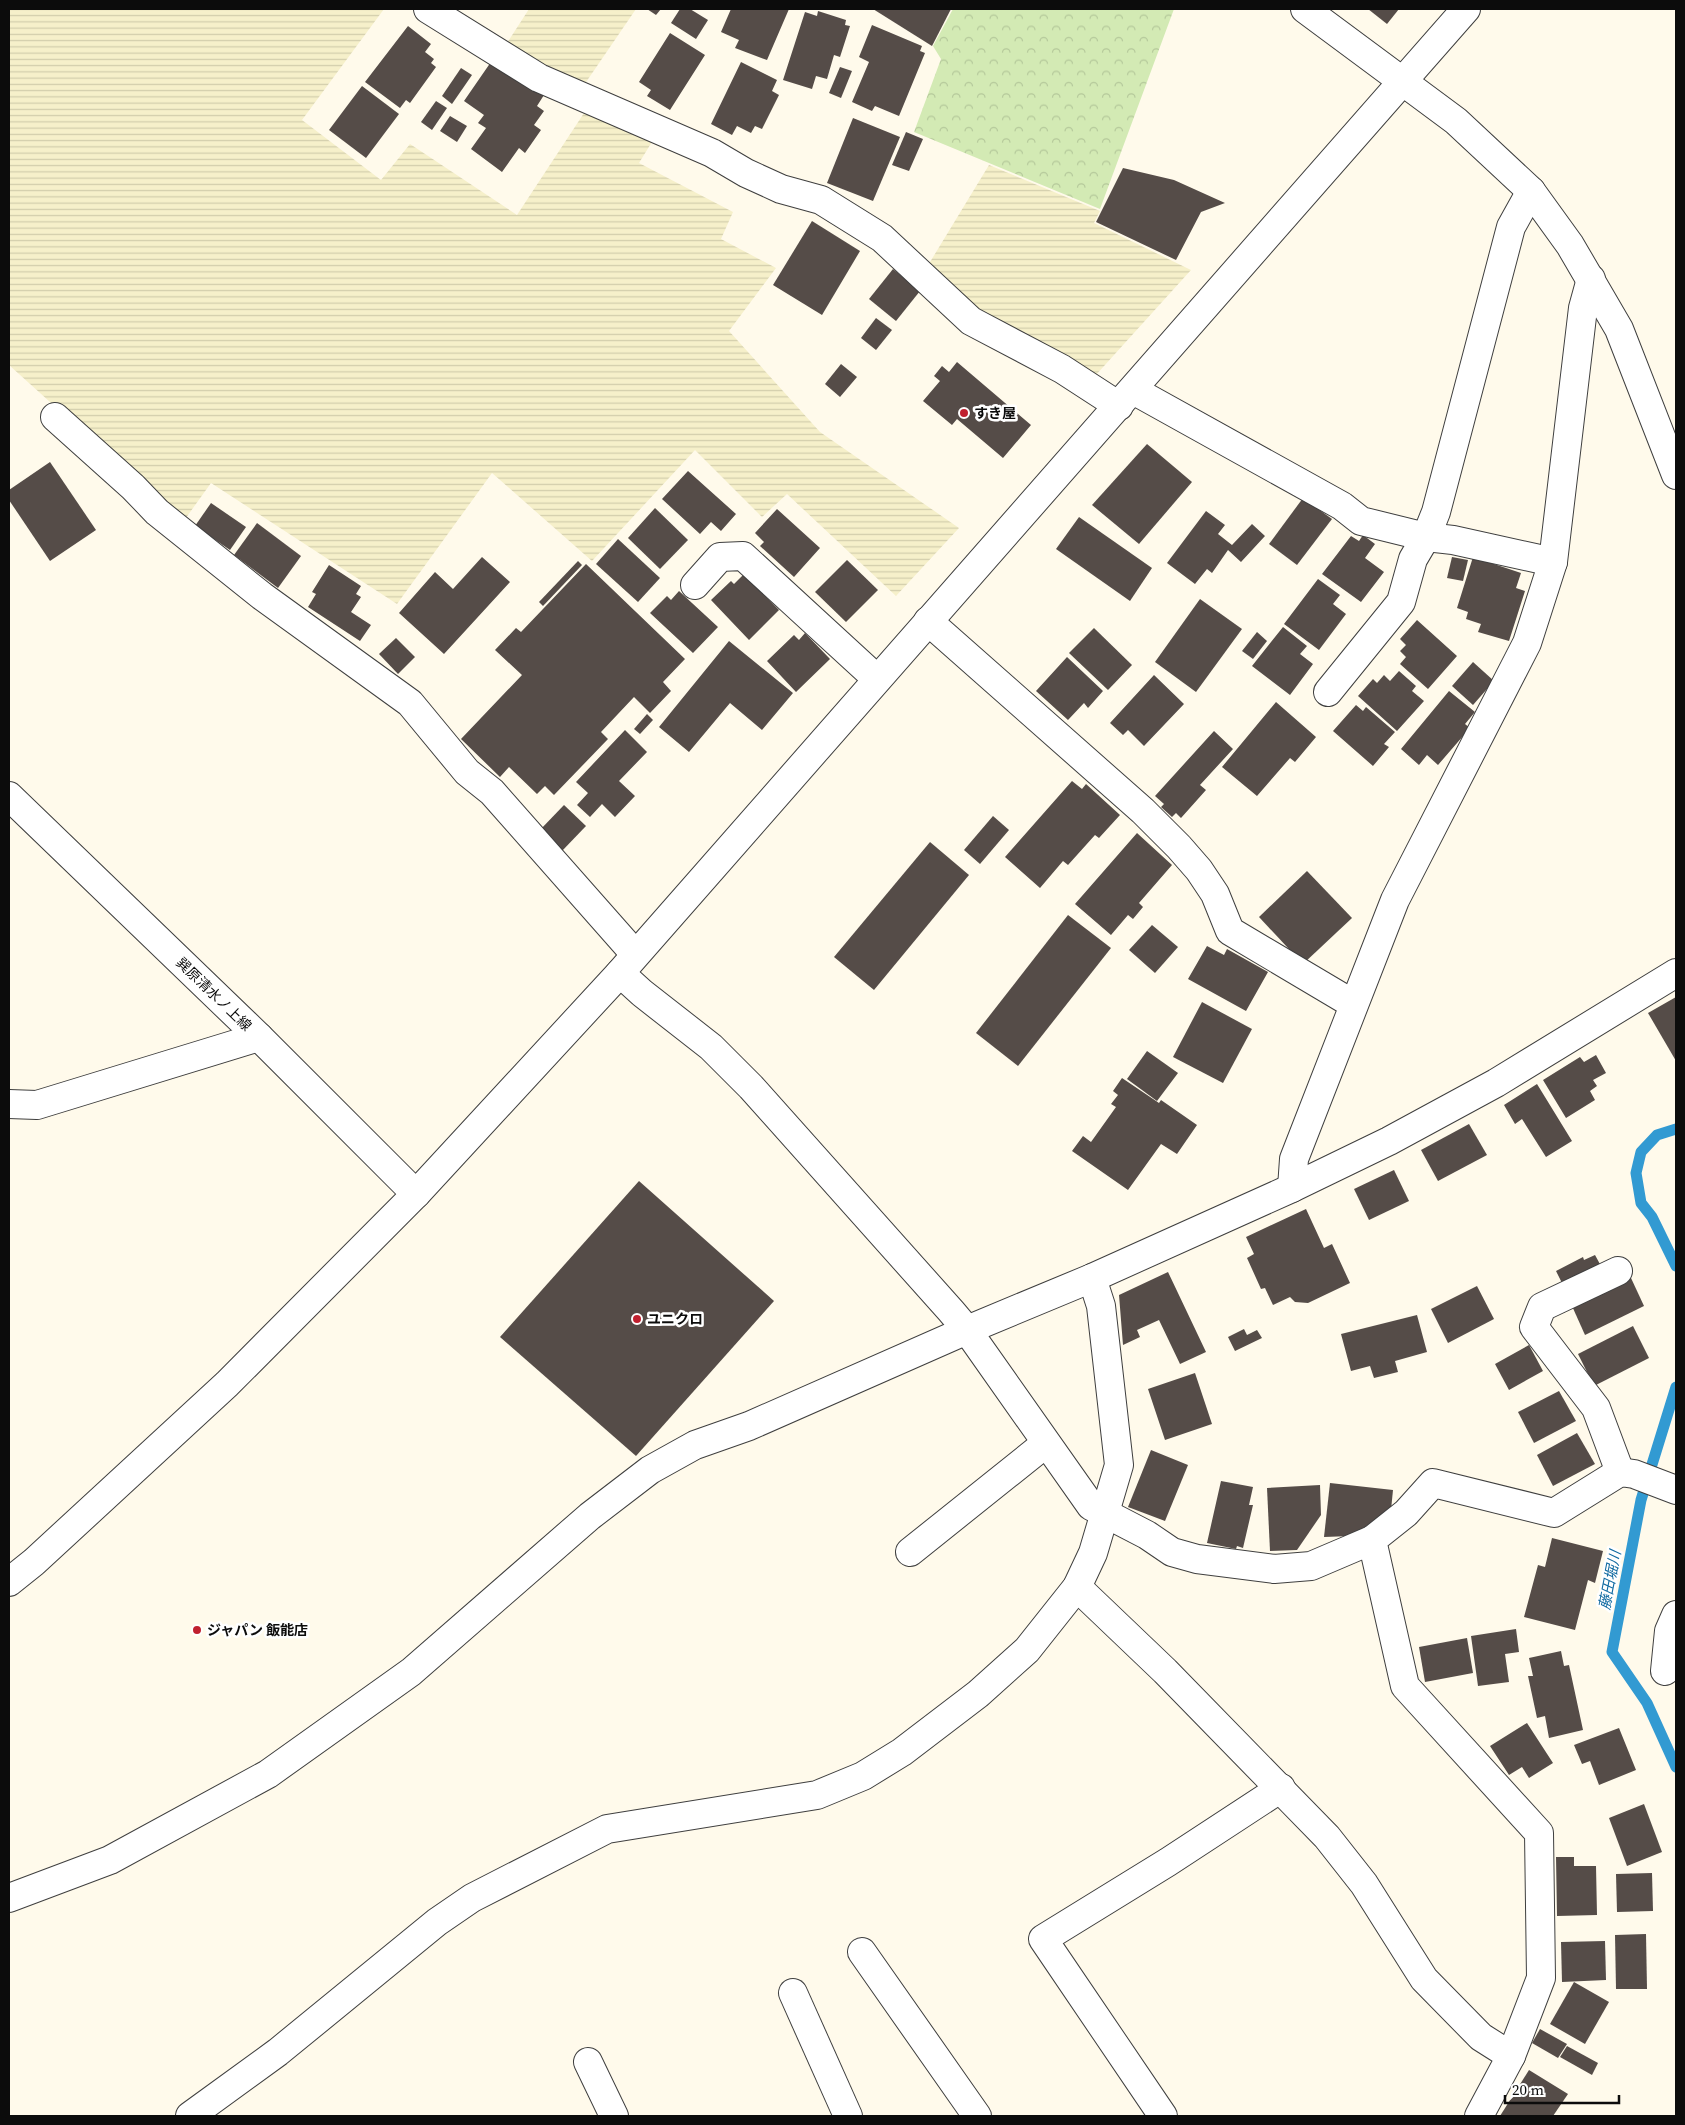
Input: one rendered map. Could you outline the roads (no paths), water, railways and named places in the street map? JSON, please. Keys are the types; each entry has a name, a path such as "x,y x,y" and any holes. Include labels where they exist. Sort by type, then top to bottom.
{"street":[{"path":"428,9 540,78 712,154 746,173 781,189 821,200 882,238 971,321 1062,369 1126,398 1342,506 1361,521 1553,562"},
{"path":"1305,9 1456,121 1531,191 1570,245 1619,329 1676,475"},
{"path":"9,1582 34,1562 227,1384 416,1194 627,963 1126,398 1466,9"},
{"path":"1328,692 1401,602 1413,559 1426,536 1436,512 1511,227 1531,191"},
{"path":"1292,1188 1294,1159 1394,900 1527,643 1553,562 1583,308 1591,279"},
{"path":"55,417 133,487 157,512 262,596 410,703 467,772 492,792 627,963 642,993 710,1047 752,1087 967,1330 1045,1444 1091,1506 1147,1535 1172,1552 1197,1560 1274,1569 1311,1566 1372,1540 1406,1513 1433,1483 1554,1512 1627,1473"},
{"path":"695,585 720,558 743,556 877,679"},
{"path":"928,621 1143,811 1179,847 1199,870 1214,894 1230,931 1353,1004"},
{"name":"巽原清水ノ上線","path":"9,796 259,1037 416,1194"},
{"path":"9,1898 110,1860 268,1774 411,1672 590,1516 650,1470 695,1445 749,1426 967,1330 1092,1278 1292,1188 1389,1141 1496,1083 1676,973"},
{"path":"9,1104 37,1105 259,1037"},
{"path":"1618,1271 1542,1308 1534,1327 1596,1408 1627,1473 1676,1490"},
{"path":"190,2116 278,2052 436,1922 472,1898 607,1829 817,1795 864,1776 902,1752 978,1694 1027,1650 1077,1587 1093,1553 1106,1514 1119,1464 1101,1306 1092,1278"},
{"path":"910,1552 1045,1444"},
{"path":"1372,1540 1405,1686 1539,1833 1542,1978 1511,2056 1478,2116"},
{"path":"1077,1587 1165,1671 1327,1837 1364,1884 1424,1979 1481,2037 1511,2056"},
{"path":"1665,1671 1669,1631 1676,1615"},
{"path":"1163,2116 1043,1939 1281,1788"},
{"path":"862,1952 977,2116"},
{"path":"793,1993 848,2116"},
{"path":"588,2062 614,2116"}],"waterway":[{"name":"藤田堀川","path":"1676,1129 1657,1135 1641,1152 1636,1173 1641,1203 1652,1217 1676,1266"},
{"name":"藤田堀川","path":"1676,1387 1641,1500 1612,1652 1647,1703 1676,1767"}],"place":[{"name":"すき屋","path":"964,413"},
{"name":"ユニクロ","path":"637,1319"},
{"name":"ジャパン 飯能店","path":"197,1630"}]}
